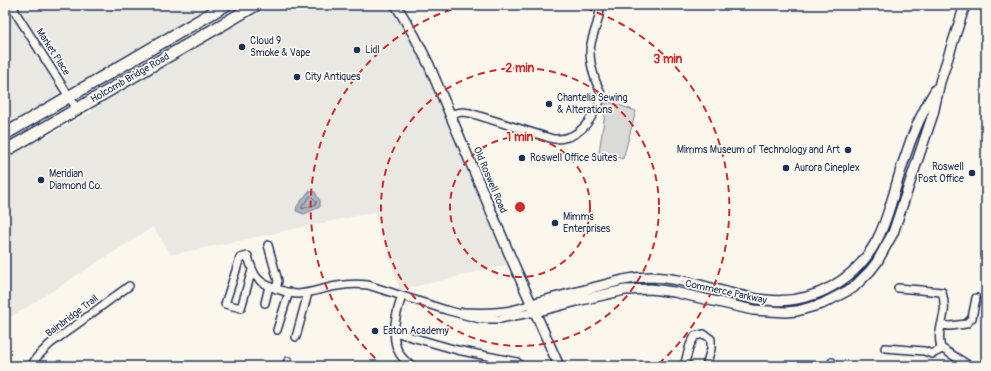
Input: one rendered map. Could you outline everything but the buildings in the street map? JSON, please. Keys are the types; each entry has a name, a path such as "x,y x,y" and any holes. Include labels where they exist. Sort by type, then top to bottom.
{"main road":[{"name":"Holcomb Bridge Road","path":"5,134 226,5"},
{"name":"Holcomb Bridge Road","path":"5,151 256,5"}],"street":[{"name":"Market Place","path":"12,5 77,109"},
{"name":"Old Roswell Road","path":"396,5 422,50 498,229 559,366"},
{"path":"450,114 463,112 470,113 553,139 568,138 576,135 591,118 601,98 590,53 600,17 600,5"},
{"name":"Commerce Parkway","path":"533,308 623,280 638,278 665,278 756,299 775,301 795,300 818,294 846,278 868,255 886,219 904,160 919,121 940,82 965,5"},
{"path":"265,303 278,281 268,245"},
{"path":"252,270 241,308 225,304 240,258 248,256 252,270 261,282 273,288 296,294 308,293 336,286 357,284 368,285 446,310 480,313 533,308"},
{"name":"Bainbridge Trail","path":"31,366 37,357 50,344 129,286"},
{"path":"898,288 942,292 944,304 939,332 939,341 942,350"},
{"path":"277,330 289,292"},
{"path":"296,337 308,293"},
{"path":"402,296 397,311 394,328 395,343 400,356 413,366"},
{"path":"941,325 950,326 966,324 972,318 976,298"},
{"path":"394,332 457,350 517,362 521,366"},
{"path":"684,366 690,345 695,336 704,334 711,339 711,349 706,366"},
{"path":"885,348 924,351 932,354 942,350 952,354 970,366"}],"shaded area":[{"path":"5,5 216,5 5,128"},
{"path":"271,5 390,5 420,52 507,265 400,290 375,212 171,255 153,227 5,321 5,157 40,137 47,137 91,112 97,104 227,28 240,24"},
{"path":"607,101 636,111 623,159 599,152"}],"water":[{"path":"309,191 315,192 320,201 320,207 304,214 296,211 297,206"}],"place":[{"name":"Cloud 9 Smoke & Vape","path":"242,47"},
{"name":"Lidl","path":"357,50"},
{"name":"City Antiques","path":"297,77"},
{"name":"Chantelia Sewing & Alterations","path":"549,104"},
{"name":"Mimms Museum of Technology and Art","path":"848,150"},
{"name":"Roswell Office Suites","path":"522,158"},
{"name":"Aurora Cineplex","path":"786,168"},
{"name":"Roswell Post Office","path":"972,173"},
{"name":"Meridian Diamond Co.","path":"41,180"},
{"name":"Mimms Enterprises","path":"555,223"},
{"name":"Eaton Academy","path":"375,331"}]}
